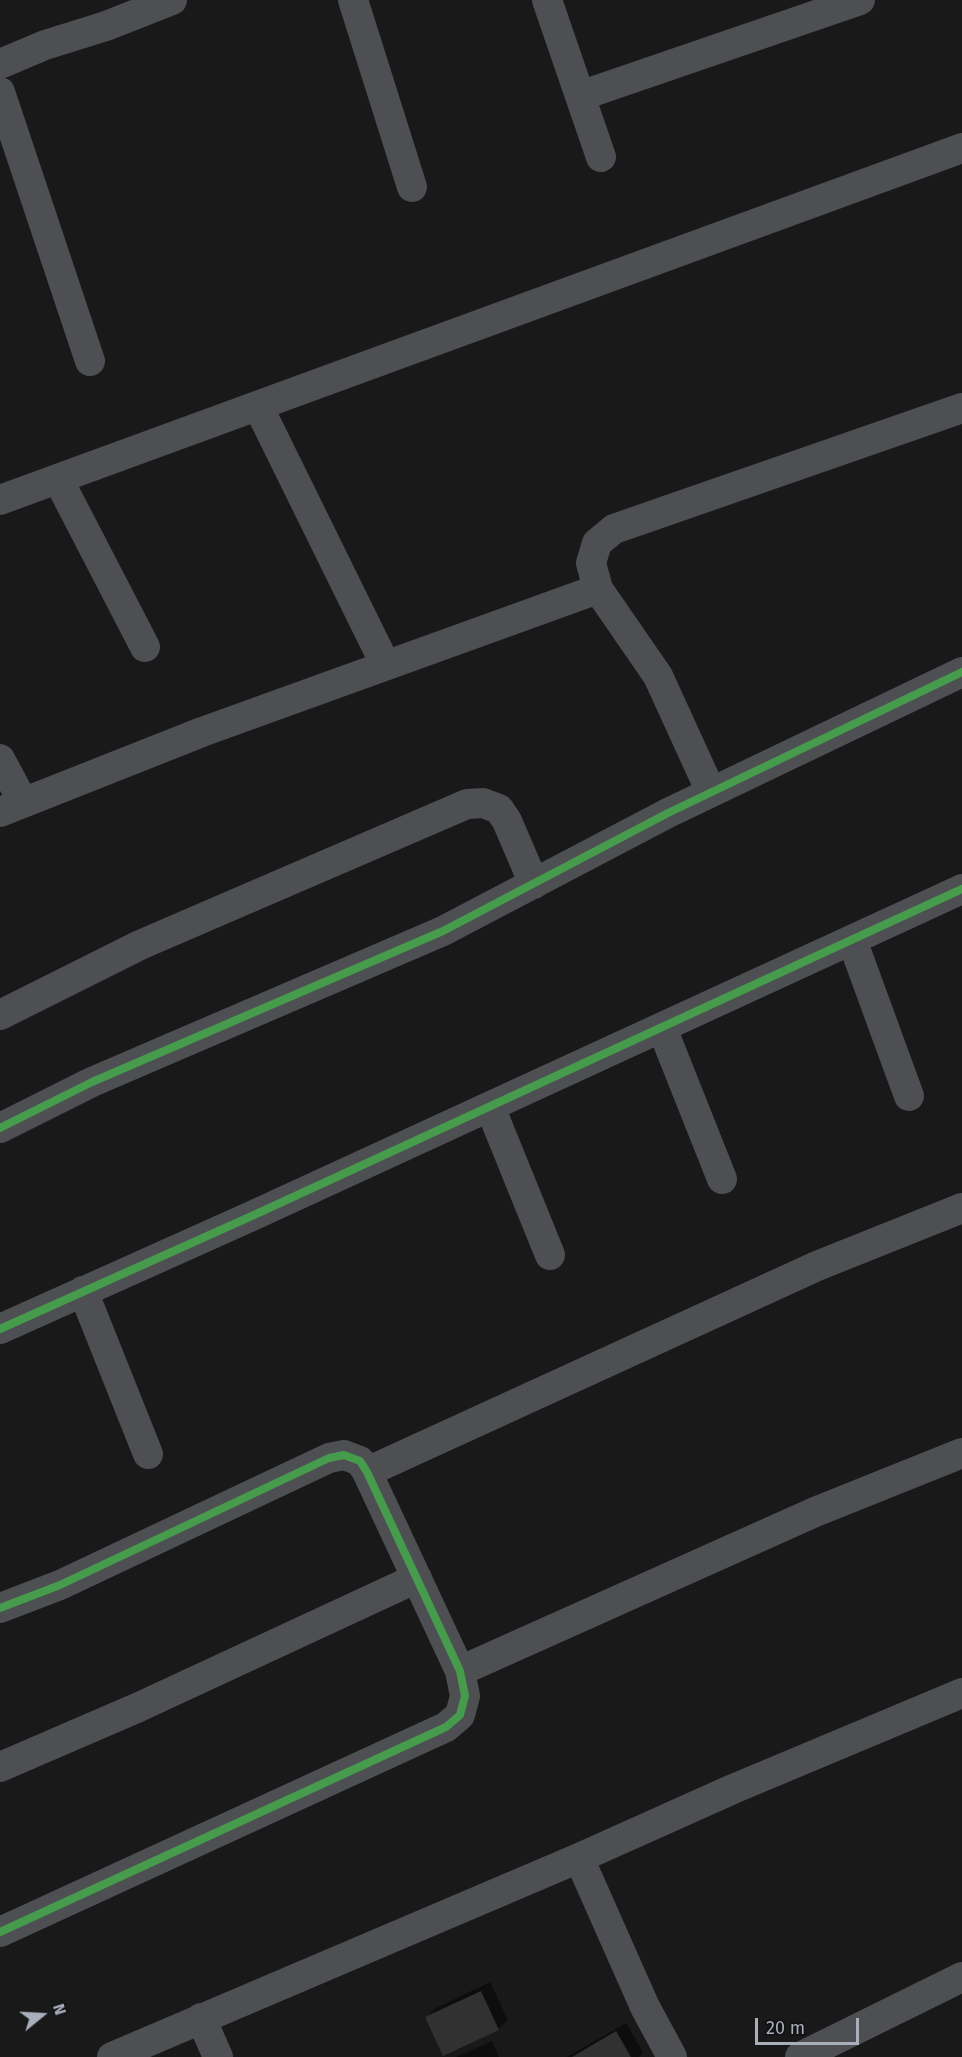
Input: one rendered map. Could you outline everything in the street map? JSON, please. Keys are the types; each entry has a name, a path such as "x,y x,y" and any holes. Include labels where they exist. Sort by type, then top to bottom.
{"street":[{"path":"0,64 45,45 106,26 172,0"},
{"path":"353,0 412,187"},
{"path":"547,0 601,158"},
{"path":"580,96 860,0"},
{"path":"0,92 90,361"},
{"path":"0,500 962,147"},
{"path":"258,406 385,664"},
{"path":"711,792 658,676 598,589 591,563 597,543 614,529 962,408"},
{"path":"58,479 145,647"},
{"path":"0,759 12,807 385,664 598,589"},
{"path":"0,1128 92,1082 444,931 711,792 962,672"},
{"path":"0,1015 140,945 467,804 483,803 499,809 534,884"},
{"path":"0,1329 962,890"},
{"path":"852,940 909,1096"},
{"path":"662,1028 722,1179"},
{"path":"490,1107 550,1255"},
{"path":"367,1472 817,1266 962,1208"},
{"path":"83,1292 148,1454"},
{"path":"460,1671 815,1512 962,1454"},
{"path":"0,1608 60,1585 329,1458 344,1455 360,1461 367,1472 460,1671 465,1696 460,1716 446,1727 0,1932"},
{"path":"0,1767 139,1707 417,1578"},
{"path":"112,2057 579,1858 733,1789 962,1693"},
{"path":"579,1858 645,2007 672,2057"},
{"path":"800,2057 962,1977"},
{"path":"201,2018 218,2057"}],"building":[{"path":"481,1991 499,2030 443,2056 425,2017"},
{"path":"616,2031 631,2057 572,2057"}],"cycle path":[{"path":"0,1128 92,1082 443,931 668,813 962,672"},
{"path":"0,1329 254,1215 962,889"},
{"path":"0,1608 60,1585 329,1458 344,1455 360,1461 367,1472 460,1671 465,1696 460,1715 446,1727 0,1932"}]}
